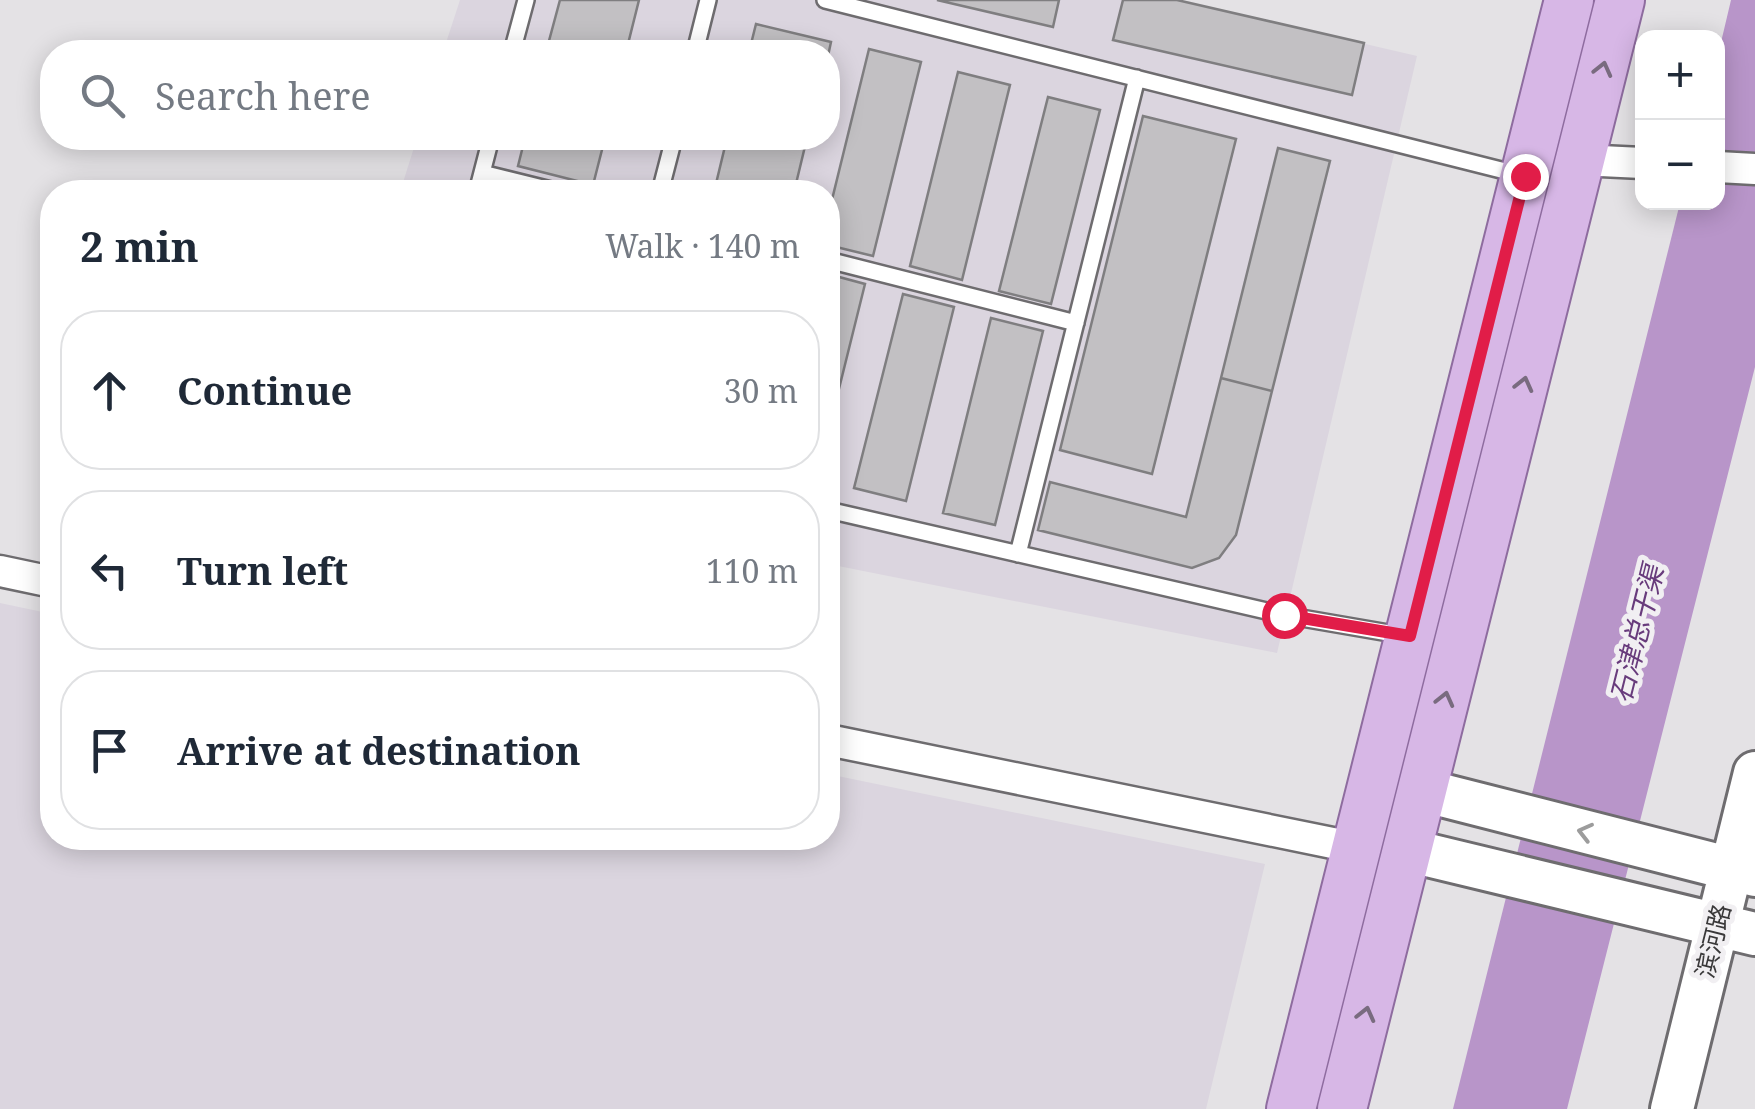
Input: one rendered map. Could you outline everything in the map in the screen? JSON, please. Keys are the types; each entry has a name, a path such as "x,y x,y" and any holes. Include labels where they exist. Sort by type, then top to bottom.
{"main road":[{"path":"1292,1109 1570,0"},
{"path":"1342,1109 1620,0"},
{"path":"1422,790 1743,872"},
{"name":"滨河路","path":"1672,1109 1745,932 1743,872 1753,792"},
{"path":"1407,850 1745,932"}],"street":[{"path":"1580,160 1635,162"},
{"path":"1725,167 1755,169"},
{"path":"0,571 40,579"},
{"path":"840,742 1357,848"}],"lane":[{"path":"515,40 526,0"},
{"path":"698,40 708,0"},
{"path":"825,0 1525,176"},
{"path":"1018,554 1137,78"},
{"path":"481,180 488,150"},
{"path":"663,180 671,150"},
{"path":"482,173 510,180"},
{"path":"840,263 1076,323"},
{"path":"840,513 1284,615 1410,636"}],"shaded area":[{"path":"460,0 937,0 1052,27 1059,0 1177,0 1417,56 1277,653 840,566 840,180 404,180 413,150 840,150 840,40 447,40"},
{"path":"0,603 40,611 40,850 840,850 840,776 1265,864 1206,1109 0,1109"}],"water":[{"name":"石津总干渠","path":"1731,0 1755,0 1755,367 1567,1109 1453,1109 1678,210 1725,210 1724,30"}],"building":[{"path":"560,0 639,0 629,40 549,40"},
{"path":"937,0 1059,0 1053,27"},
{"path":"1123,0 1177,0 1364,43 1352,95 1113,40"},
{"path":"756,24 823,40 752,40"},
{"path":"869,49 921,62 873,256 840,248 840,180 837,180"},
{"path":"958,72 1010,85 962,280 910,266"},
{"path":"1048,97 1100,110 1051,304 999,291"},
{"path":"1143,116 1236,139 1152,474 1060,450"},
{"path":"1278,148 1330,161 1272,391 1221,378"},
{"path":"522,150 602,150 594,180 573,180 518,166"},
{"path":"724,150 804,150 797,180 717,180"},
{"path":"840,277 865,284 840,385"},
{"path":"903,294 954,307 906,501 854,488"},
{"path":"991,318 1043,331 995,525 943,513"},
{"path":"1221,378 1272,391 1236,535 1219,558 1192,568 1038,530 1050,482 1186,517"}],"route":[{"path":"1284,615 1410,636 1525,176"}]}
